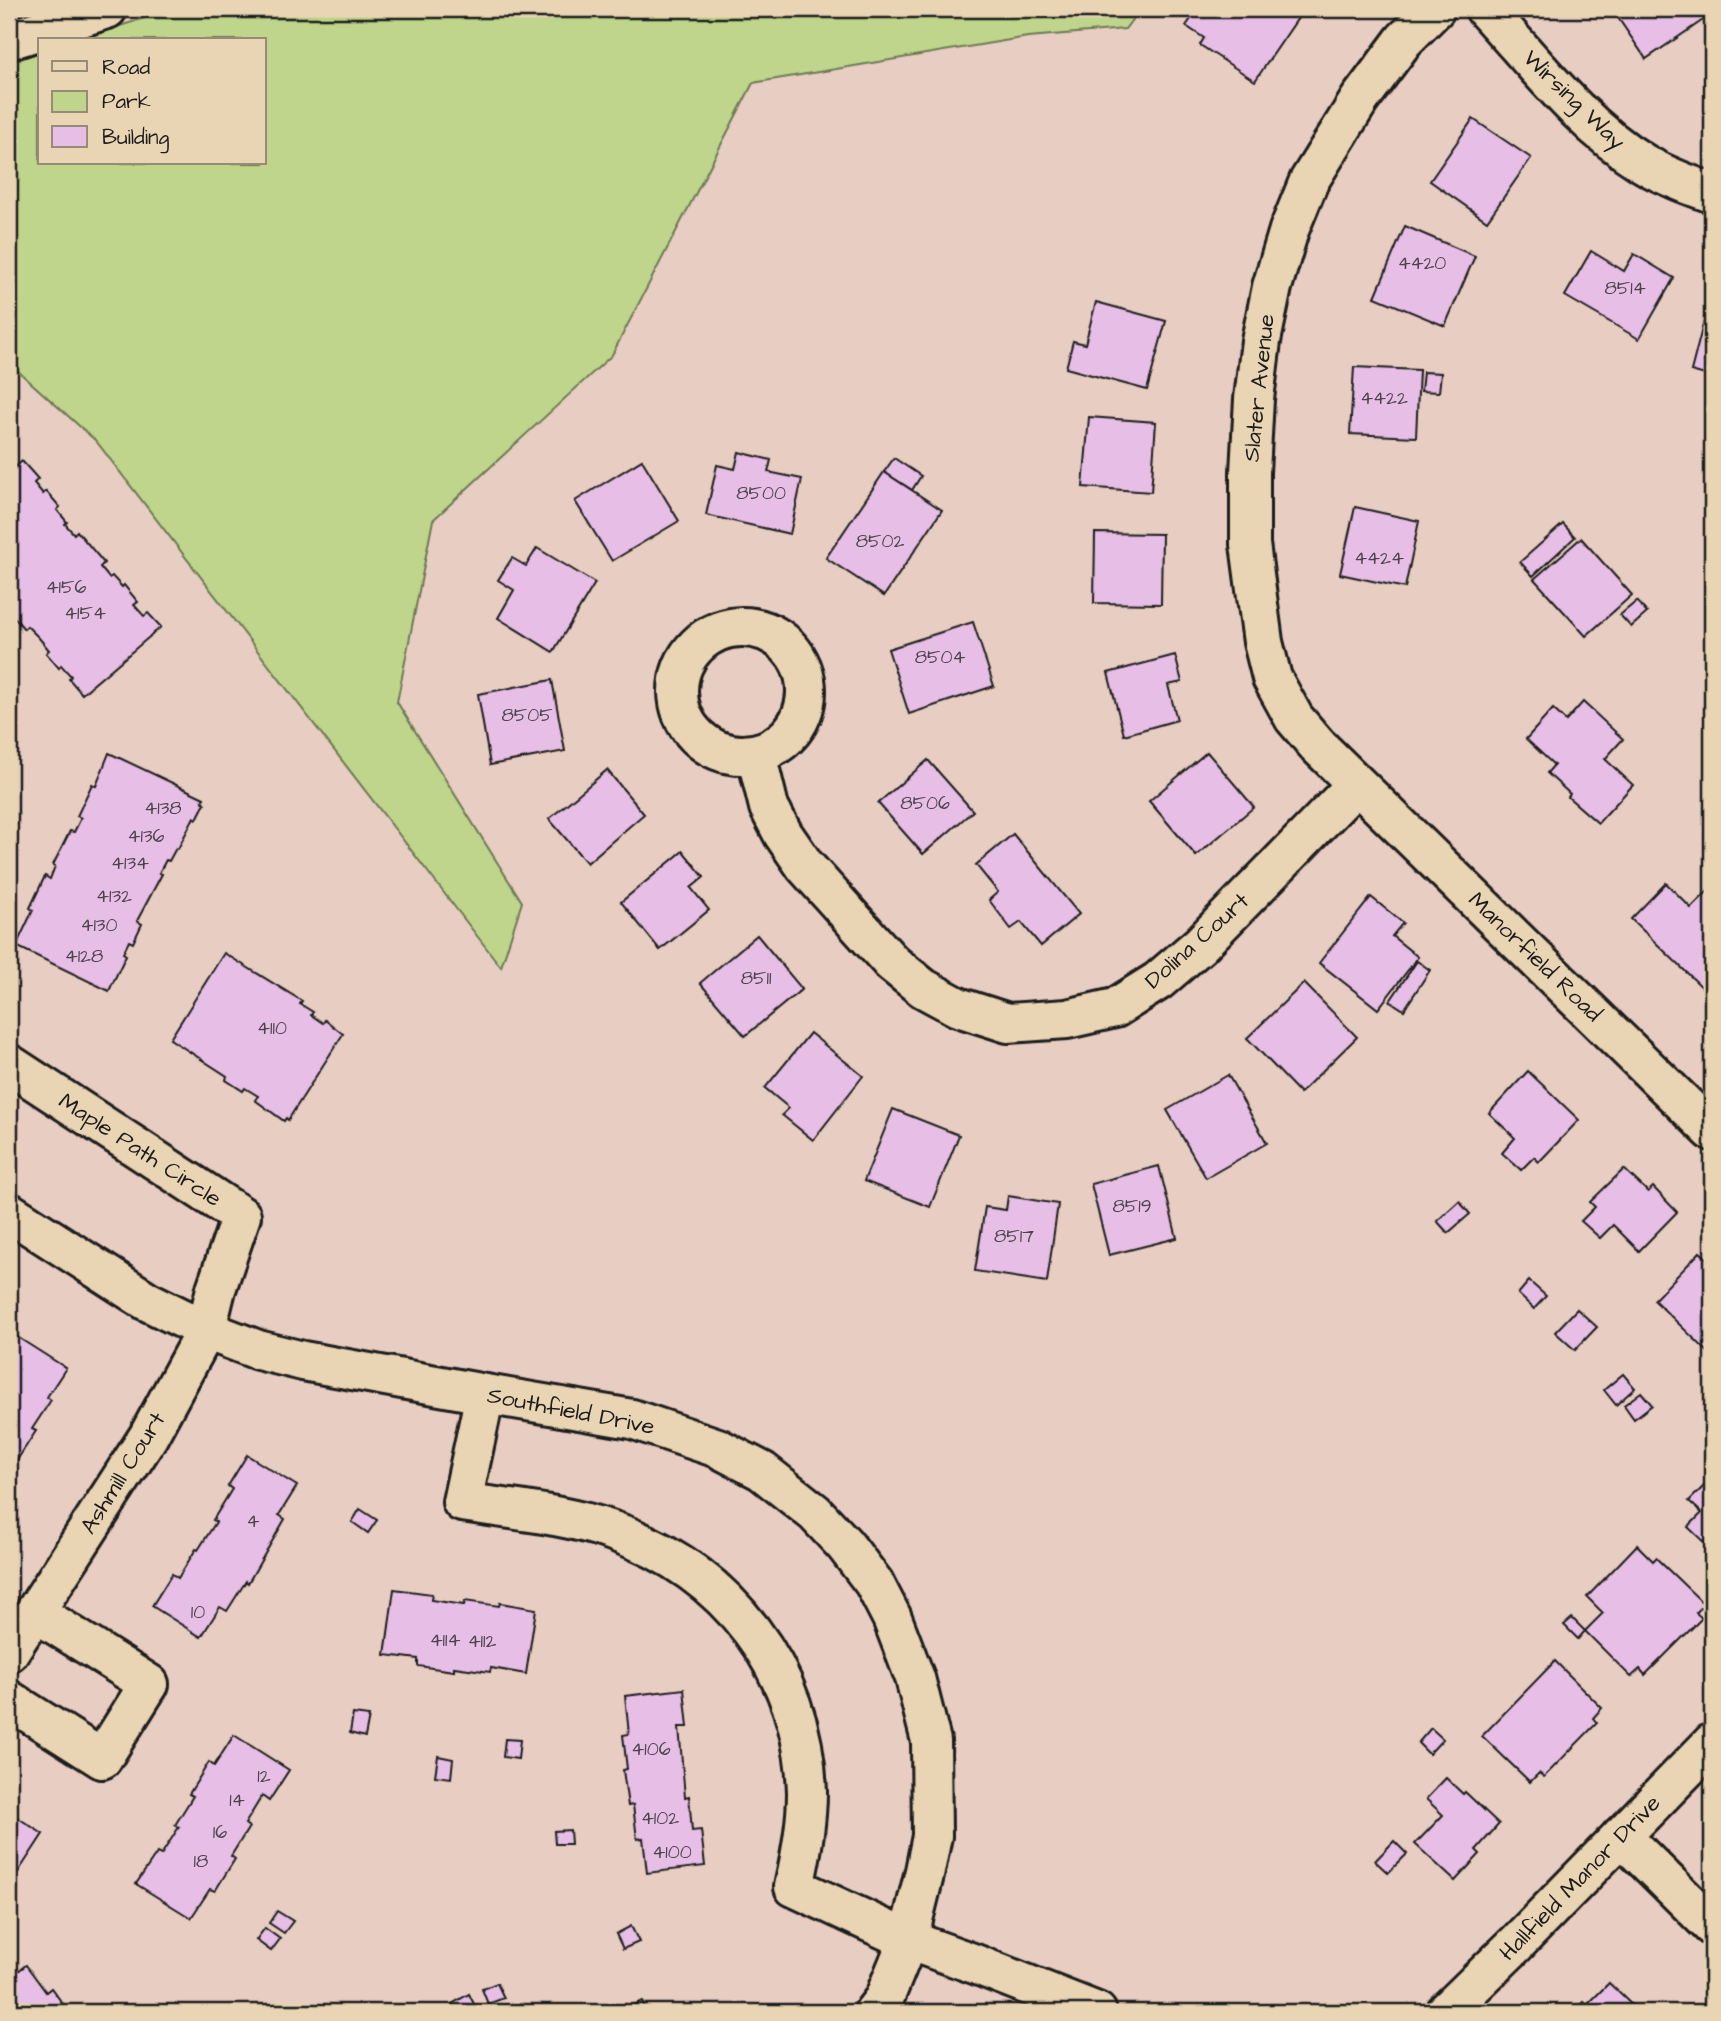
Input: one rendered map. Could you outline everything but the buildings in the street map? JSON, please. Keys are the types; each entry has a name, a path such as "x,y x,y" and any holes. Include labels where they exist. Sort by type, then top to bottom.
{"street":[{"path":"9,40 107,9"},
{"name":"Slater Avenue","path":"1356,785 1294,718 1272,678 1263,642 1250,544 1254,399 1261,341 1272,287 1289,230 1309,181 1360,99 1404,40 1435,9"},
{"name":"Wirsing Way","path":"1486,9 1555,86 1602,132 1644,164 1712,193"},
{"name":"Dolina Court","path":"756,754 769,807 783,834 805,866 892,963 923,988 958,1007 1008,1023 1067,1019 1115,1008 1158,981 1200,945 1356,785"},
{"name":"Manorfield Road","path":"1356,785 1712,1131"},
{"name":"Maple Path Circle","path":"9,1064 242,1216 216,1289 206,1330"},
{"name":"Southfield Drive","path":"9,1212 146,1301 206,1330 258,1350 632,1419 718,1447 762,1471 815,1513 845,1545 874,1583 892,1618 915,1678 931,1741 932,1836 908,1940 884,1999 874,2012"},
{"name":"Ashmill Court","path":"9,1652 148,1437 206,1330"},
{"path":"485,1394 461,1502 580,1521 651,1547 677,1562 733,1608 750,1626 783,1680 803,1749 807,1793 804,1838 794,1887 908,1940 1093,2012"},
{"path":"9,1700 102,1759 149,1685 35,1612"},
{"name":"Hallfield Manor Drive","path":"1446,2012 1712,1743"},
{"path":"1621,1836 1712,1926"}],"green space":[{"path":"172,9 1140,9 1125,29 1028,37 753,83 612,355 433,520 397,702 522,902 501,967 96,441 9,363 9,63 38,53 38,164 266,164 266,38 83,38"}]}
